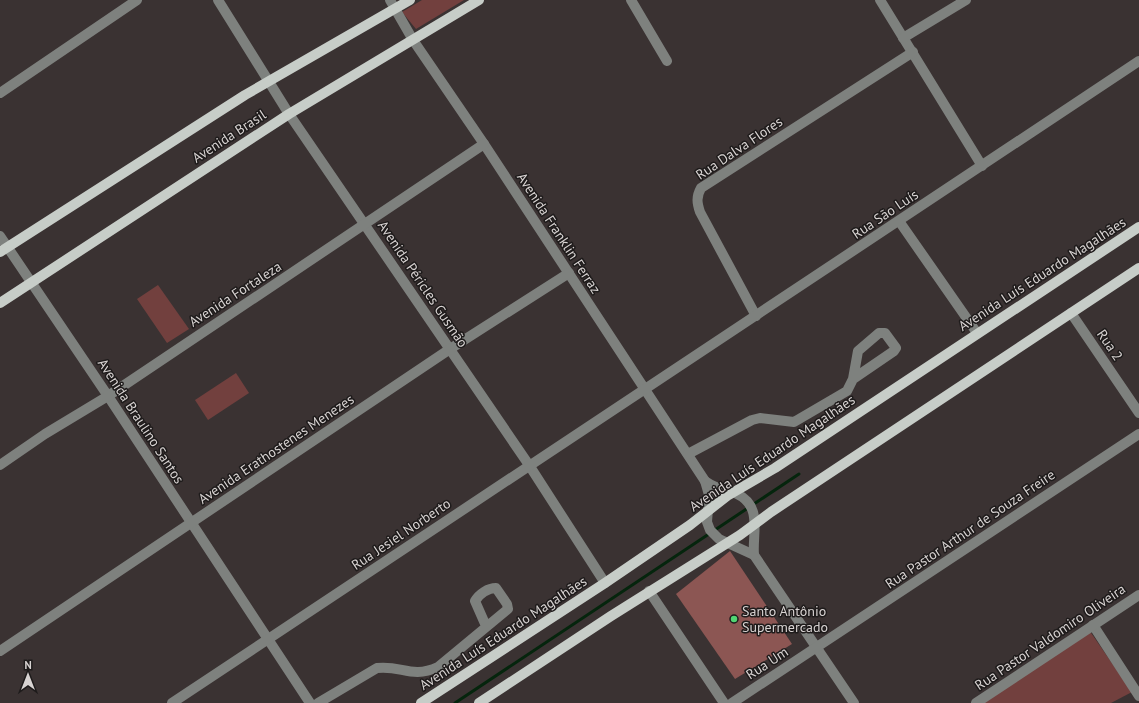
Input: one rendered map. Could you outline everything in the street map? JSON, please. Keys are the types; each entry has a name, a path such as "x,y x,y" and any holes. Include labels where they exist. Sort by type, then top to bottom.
{"main road":[{"name":"Avenida Brasil","path":"4,250 267,81 392,4 410,0"},
{"name":"Avenida Brasil","path":"0,303 289,114 479,0"},
{"name":"Avenida Luís Eduardo Magalhães","path":"421,703 605,583 690,525 707,511 737,495 781,464 1139,227"},
{"path":"479,703 649,591 723,540 1139,268"}],"street":[{"path":"0,93 137,0"},
{"name":"Avenida Péricles Gusmão","path":"218,0 267,81 530,465 605,583"},
{"path":"631,0 667,61"},
{"path":"880,0 982,166"},
{"path":"903,38 966,0"},
{"name":"Avenida Franklin Ferraz","path":"392,4 413,40 484,144 706,481"},
{"name":"Rua Dalva Flores","path":"756,316 700,212 697,203 698,194 702,188 912,52"},
{"name":"Rua São Luís","path":"645,388 756,316 1139,61"},
{"name":"Avenida Fortaleza","path":"0,465 45,434 108,396 195,336 366,225 484,144"},
{"path":"899,221 977,334"},
{"name":"Avenida Braulino Santos","path":"0,236 4,250 32,282 310,703"},
{"name":"Avenida Erathostenes Menezes","path":"0,651 450,349 569,273"},
{"name":"Rua 2","path":"1071,313 1139,413"},
{"path":"688,454 752,420 760,418 794,422 802,419 847,391 853,379 858,351 879,333 885,333 896,348 894,351 853,379"},
{"name":"Rua Jesiel Norberto","path":"172,703 645,388"},
{"name":"Rua Pastor Arthur de Souza Freire","path":"817,647 1139,434"},
{"path":"706,481 718,490 737,495 750,505 755,520 753,545 754,556"},
{"path":"706,481 709,496 707,522 710,530 723,540 754,556 854,703"},
{"path":"649,591 724,703"},
{"name":"Rua Pastor Valdomiro Oliveira","path":"976,703 1139,595"},
{"path":"1093,625 1139,696"},
{"path":"318,703 377,668 387,666 415,673 428,672 438,667 486,626"},
{"name":"Rua Um","path":"732,703 817,647"}],"shaded area":[{"path":"422,0 464,0 416,29 402,12"},
{"path":"158,285 189,329 167,343 137,299"},
{"path":"236,373 249,393 208,420 195,400"},
{"path":"1089,630 1132,692 1111,703 981,703"}],"building":[{"name":"Santo Antônio Supermercado","path":"730,551 792,644 735,679 676,594"}],"waterway":[{"path":"455,703 799,474"}],"place":[{"name":"Santo Antônio Supermercado","path":"734,619"}]}
